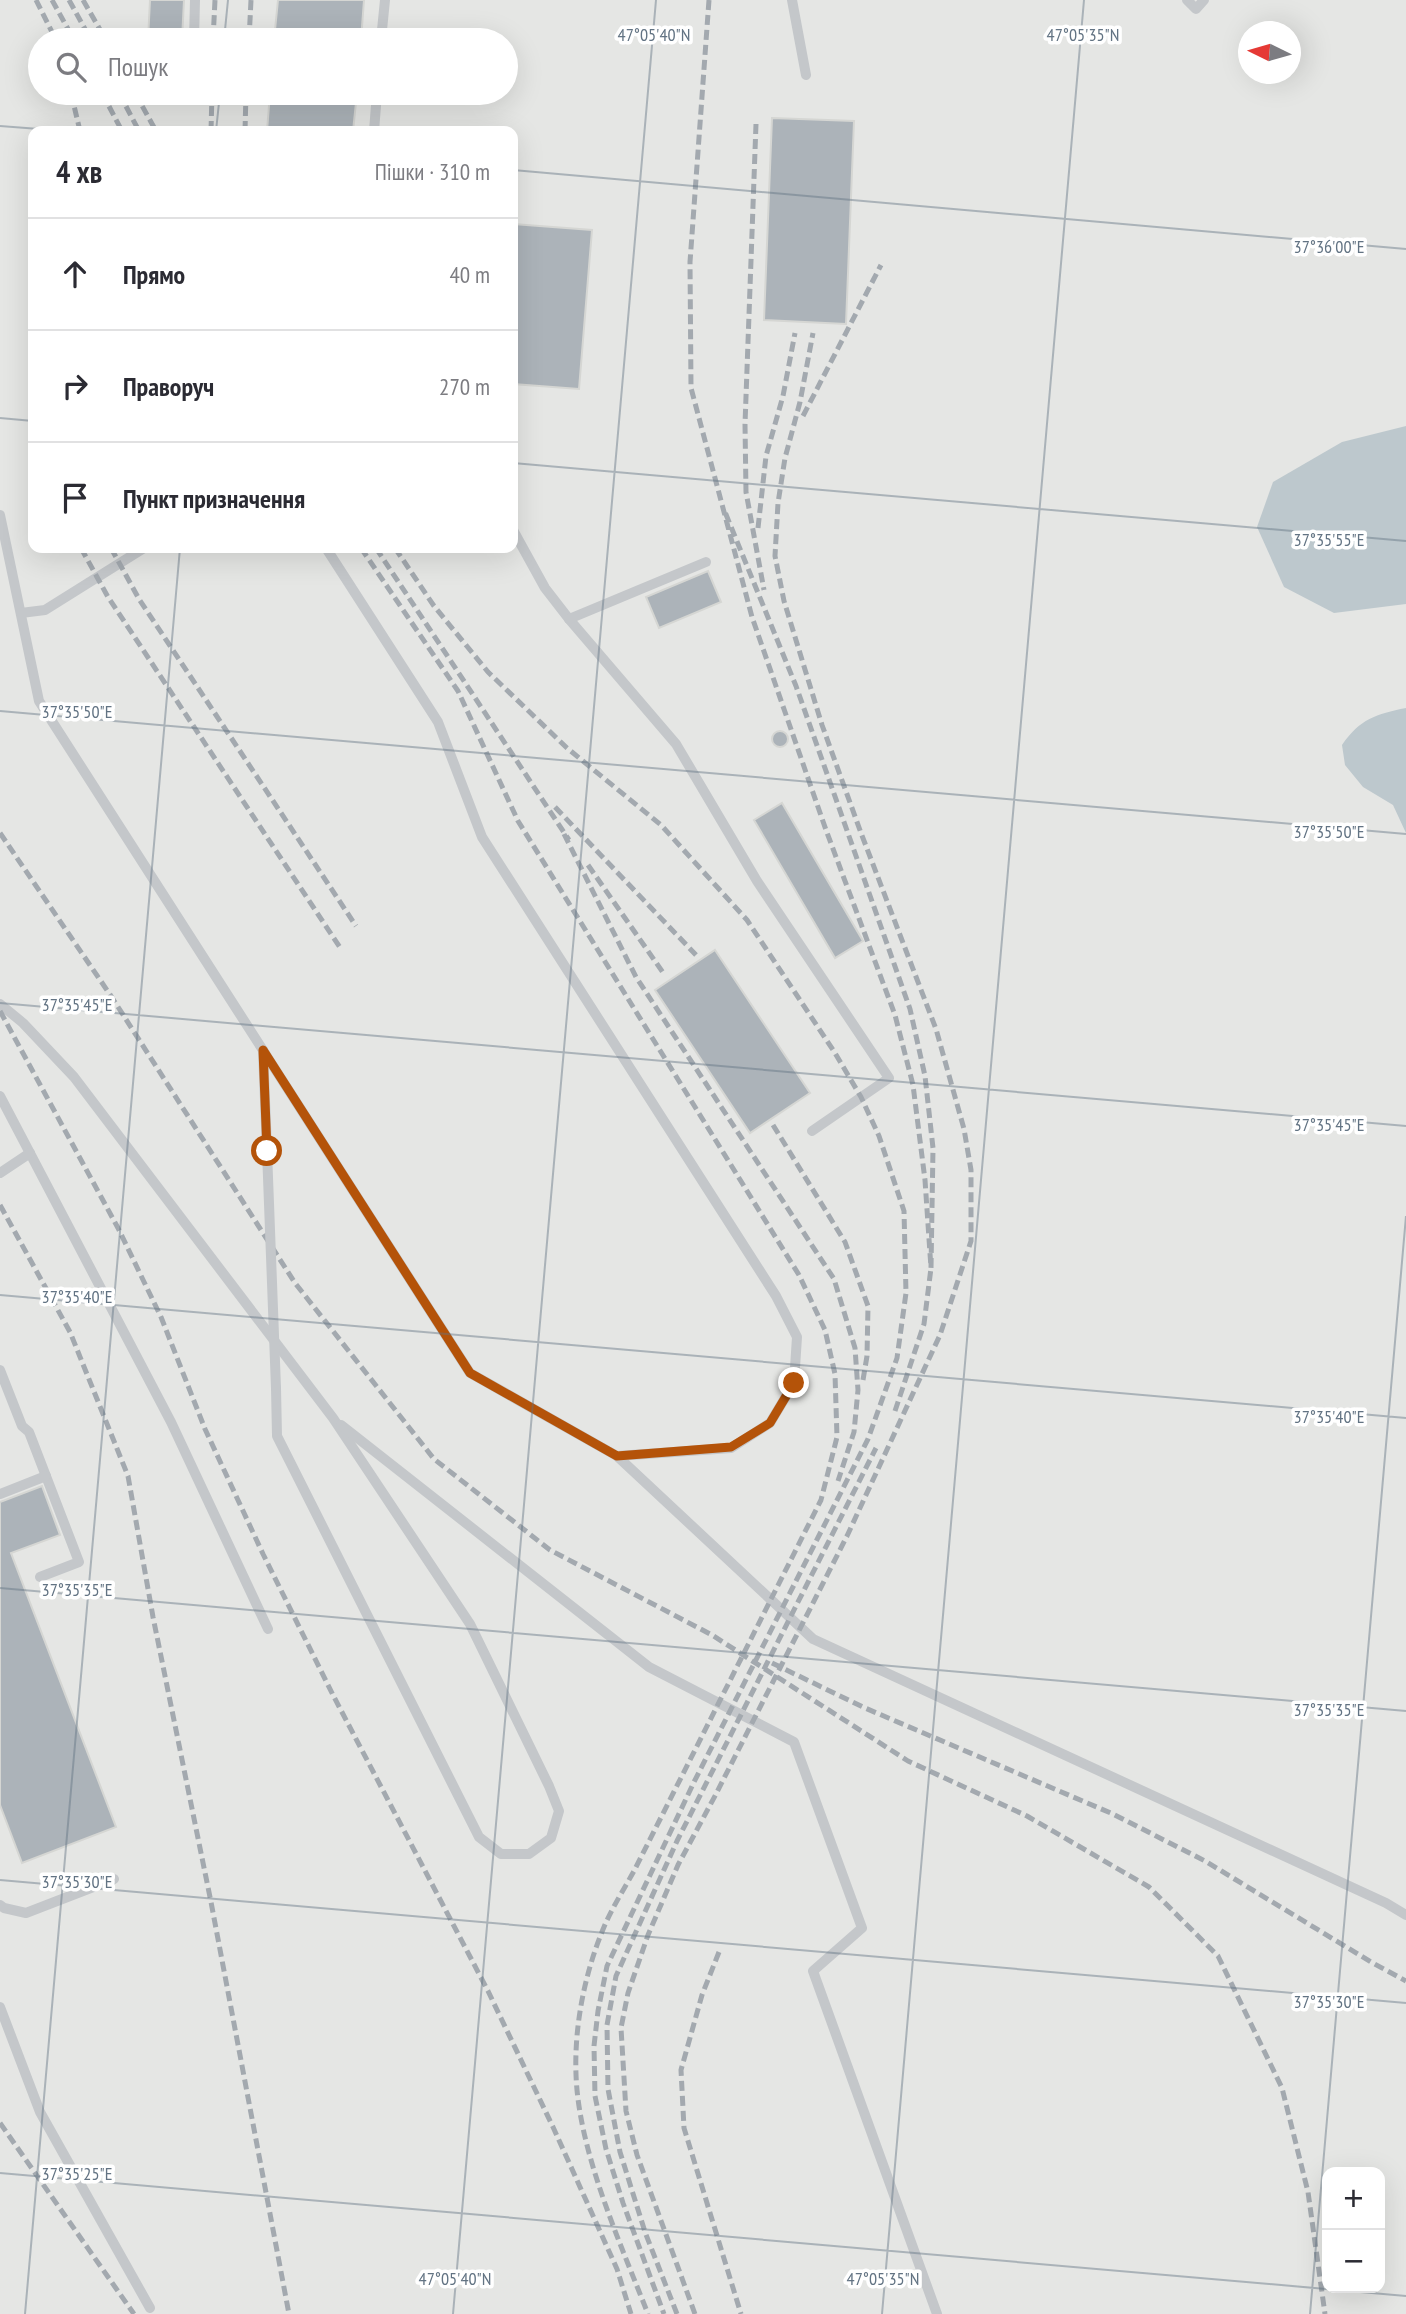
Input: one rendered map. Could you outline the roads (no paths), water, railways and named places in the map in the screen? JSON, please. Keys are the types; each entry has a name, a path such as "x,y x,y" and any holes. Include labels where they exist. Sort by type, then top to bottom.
{"lane":[{"path":"194,28 195,0"},
{"path":"382,28 384,0"},
{"path":"792,0 806,75"},
{"path":"1187,0 1196,9 1204,0"},
{"path":"374,126 376,105"},
{"path":"0,515 39,701 470,1373 617,1456 813,1639 1406,1915"},
{"path":"518,539 545,588 676,744 757,881 889,1078 812,1131"},
{"path":"21,613 45,610 136,553"},
{"path":"329,553 438,722 482,837 776,1296 797,1337 794,1383 770,1423 731,1447 617,1456"},
{"path":"569,619 706,562"},
{"path":"0,1004 23,1023 74,1077 333,1418 471,1624 559,1811 551,1838 529,1854 501,1854 479,1837 277,1436 276,1388 267,1151 263,1050"},
{"path":"0,1096 171,1422 268,1629"},
{"path":"0,1173 30,1153"},
{"path":"0,1370 23,1426 29,1432 79,1562 40,1577"},
{"path":"333,1418 649,1667 794,1742 862,1928 813,1970 937,2314"},
{"path":"0,1494 46,1476"},
{"path":"0,1905 26,1913 114,1879"},
{"path":"1385,1903 1406,1909"},
{"path":"0,2007 40,2112 150,2308"}],"railway":[{"path":"36,0 50,28"},
{"path":"52,0 67,28"},
{"path":"69,0 84,28"},
{"path":"83,0 99,28"},
{"path":"214,28 215,0"},
{"path":"250,28 251,0"},
{"path":"709,0 690,262 691,388 752,617 826,830 895,1015 913,1085 925,1180 931,1268 933,1148 925,1076 910,1009 796,686 725,512"},
{"path":"74,105 79,126"},
{"path":"108,105 119,126"},
{"path":"125,105 136,126"},
{"path":"142,105 153,126"},
{"path":"211,126 212,105"},
{"path":"245,126 246,105"},
{"path":"756,124 745,424 746,492 764,590"},
{"path":"803,416 881,265"},
{"path":"758,528 766,456 783,396 795,333"},
{"path":"695,2314 637,2155 626,2111 621,2028 628,1993 648,1935 678,1865 847,1536 940,1335 971,1241 971,1170 964,1129 936,1029 822,725 784,601 775,556 778,503 785,458 800,402 813,333"},
{"path":"84,553 108,597 341,949"},
{"path":"114,553 139,599 356,926"},
{"path":"364,553 458,691 518,821 799,1275 825,1330 835,1374 837,1437 821,1500 607,1920 585,1986 576,2049 581,2118 595,2175 648,2314"},
{"path":"379,553 569,840"},
{"path":"398,553 434,606 488,672 567,748 661,825 747,920 861,1097 879,1136 904,1211 906,1293 897,1358 868,1439 694,1782 607,1966 594,2046 595,2096 606,2149 623,2203 664,2314"},
{"path":"555,807 696,955"},
{"path":"0,833 111,996 295,1283 434,1459 550,1550 712,1635 908,1761 1027,1816 1149,1887 1218,1956 1282,2088 1308,2192 1325,2314"},
{"path":"564,834 636,977 834,1279 855,1348 858,1390 854,1432 838,1481"},
{"path":"588,865 664,974"},
{"path":"0,1011 118,1228 161,1317 205,1429 263,1554 333,1695 488,1991 617,2269 631,2314"},
{"path":"773,1125 845,1242 868,1306 867,1356 863,1380"},
{"path":"0,1205 70,1332 128,1476 289,2314"},
{"path":"895,1411 924,1324 931,1268"},
{"path":"677,2314 645,2232 620,2152 608,2089 607,2025 616,1976 677,1841 876,1448"},
{"path":"772,1663 865,1708 1113,1814 1205,1861 1406,1981"},
{"path":"719,1952 702,1995 681,2070 684,2128 741,2314"},
{"path":"0,2123 134,2314"}]}
